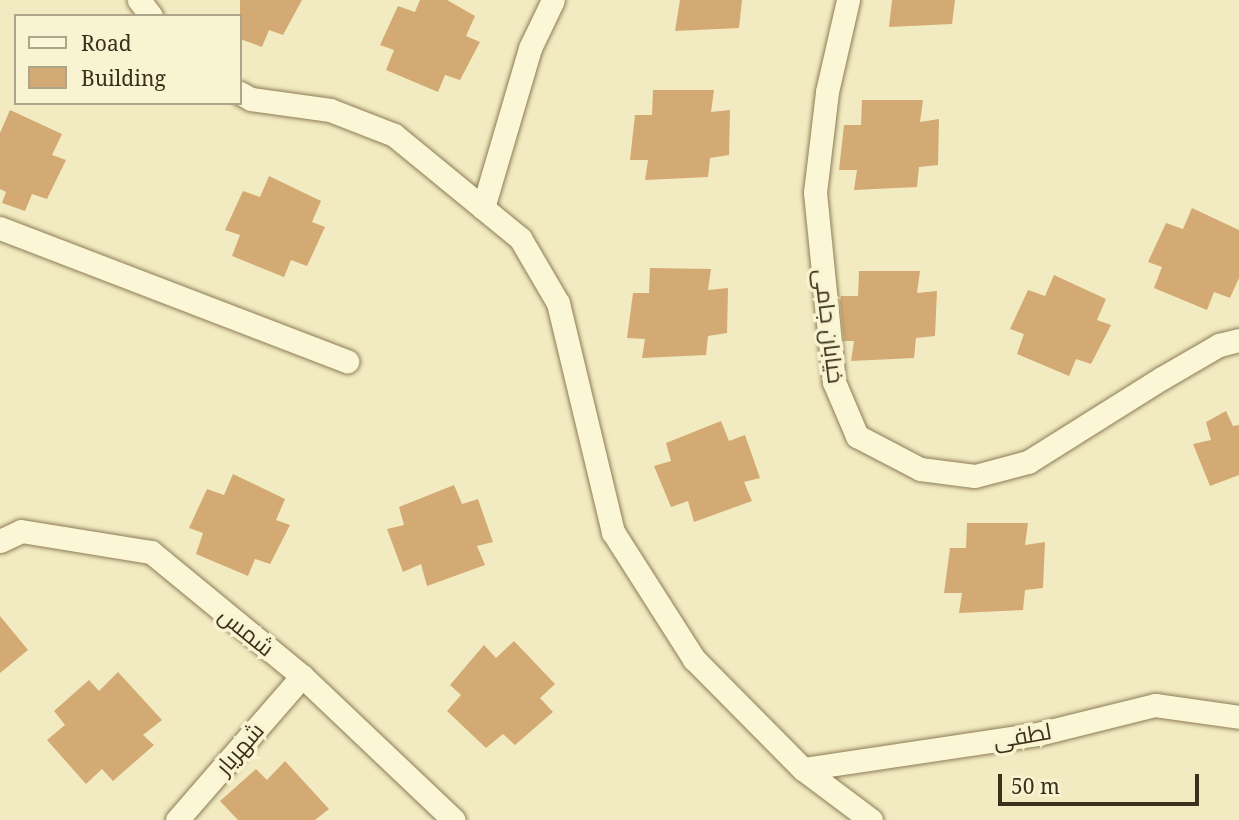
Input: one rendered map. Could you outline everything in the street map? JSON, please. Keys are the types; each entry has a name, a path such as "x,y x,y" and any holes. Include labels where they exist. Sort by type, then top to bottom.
{"street":[{"path":"483,208 530,48 553,0"},
{"name":"خیابان جامی","path":"848,0 827,92 816,192 834,382 856,436 920,469 975,476 1028,462 1219,345 1239,340"},
{"path":"242,94 251,99 330,110 394,135 520,238 558,303 614,532 694,659 803,769 871,820"},
{"path":"0,228 347,361"},
{"name":"شمس","path":"0,541 20,531 150,552 302,676 454,820"},
{"name":"شهریار","path":"177,820 302,676"},
{"name":"لطفی","path":"803,769 1038,734 1155,705 1239,717"}],"building":[{"path":"240,0 302,0 283,35 269,30 262,47 242,40"},
{"path":"420,0 447,0 475,16 466,36 480,42 460,80 445,75 438,92 386,70 394,50 380,45 398,6 415,12"},
{"path":"680,0 742,0 739,28 675,31"},
{"path":"892,0 955,0 952,24 889,27"},
{"path":"653,90 714,90 711,112 730,110 729,155 710,158 708,177 645,180 648,160 630,160 635,115 652,115"},
{"path":"862,100 923,100 920,122 939,119 938,165 919,167 917,187 854,190 857,170 839,170 844,125 861,125"},
{"path":"10,110 62,134 52,155 66,160 47,199 32,194 25,211 2,203 6,192 0,189 0,133"},
{"path":"269,176 321,201 312,222 325,227 307,266 291,260 284,277 232,256 240,235 225,230 243,191 260,197"},
{"path":"1192,208 1239,230 1239,278 1230,298 1214,292 1207,310 1154,288 1162,267 1148,262 1166,223 1183,229"},
{"path":"650,268 711,269 708,290 728,288 727,333 708,336 706,355 642,358 645,339 627,338 633,293 649,293"},
{"path":"859,271 920,271 917,293 937,291 935,336 916,338 914,358 851,361 854,341 844,341 840,302 841,296 858,296"},
{"path":"1054,275 1106,299 1097,320 1111,325 1091,364 1076,359 1069,376 1017,354 1024,334 1010,329 1028,290 1045,296"},
{"path":"1226,411 1233,426 1239,425 1239,475 1210,486 1193,444 1211,440 1206,422"},
{"path":"721,421 729,441 745,435 760,478 744,482 752,501 694,522 688,501 671,507 654,466 671,461 666,443"},
{"path":"233,474 285,499 276,520 290,525 270,564 255,559 248,576 196,554 203,533 189,528 207,489 224,495"},
{"path":"454,485 462,504 478,499 493,542 477,546 485,565 427,586 421,564 403,572 387,529 404,525 399,507"},
{"path":"967,523 1028,523 1025,545 1045,542 1043,588 1025,590 1023,610 959,613 962,593 944,593 950,548 966,548"},
{"path":"0,616 28,650 0,673"},
{"path":"514,641 555,684 540,698 553,712 515,745 503,734 486,748 447,711 461,695 450,685 484,645 496,658"},
{"path":"118,672 162,720 143,735 154,745 113,781 102,769 86,784 47,740 65,725 54,711 89,680 99,691"},
{"path":"285,761 329,809 315,820 238,820 220,801 256,769 267,780"}]}
